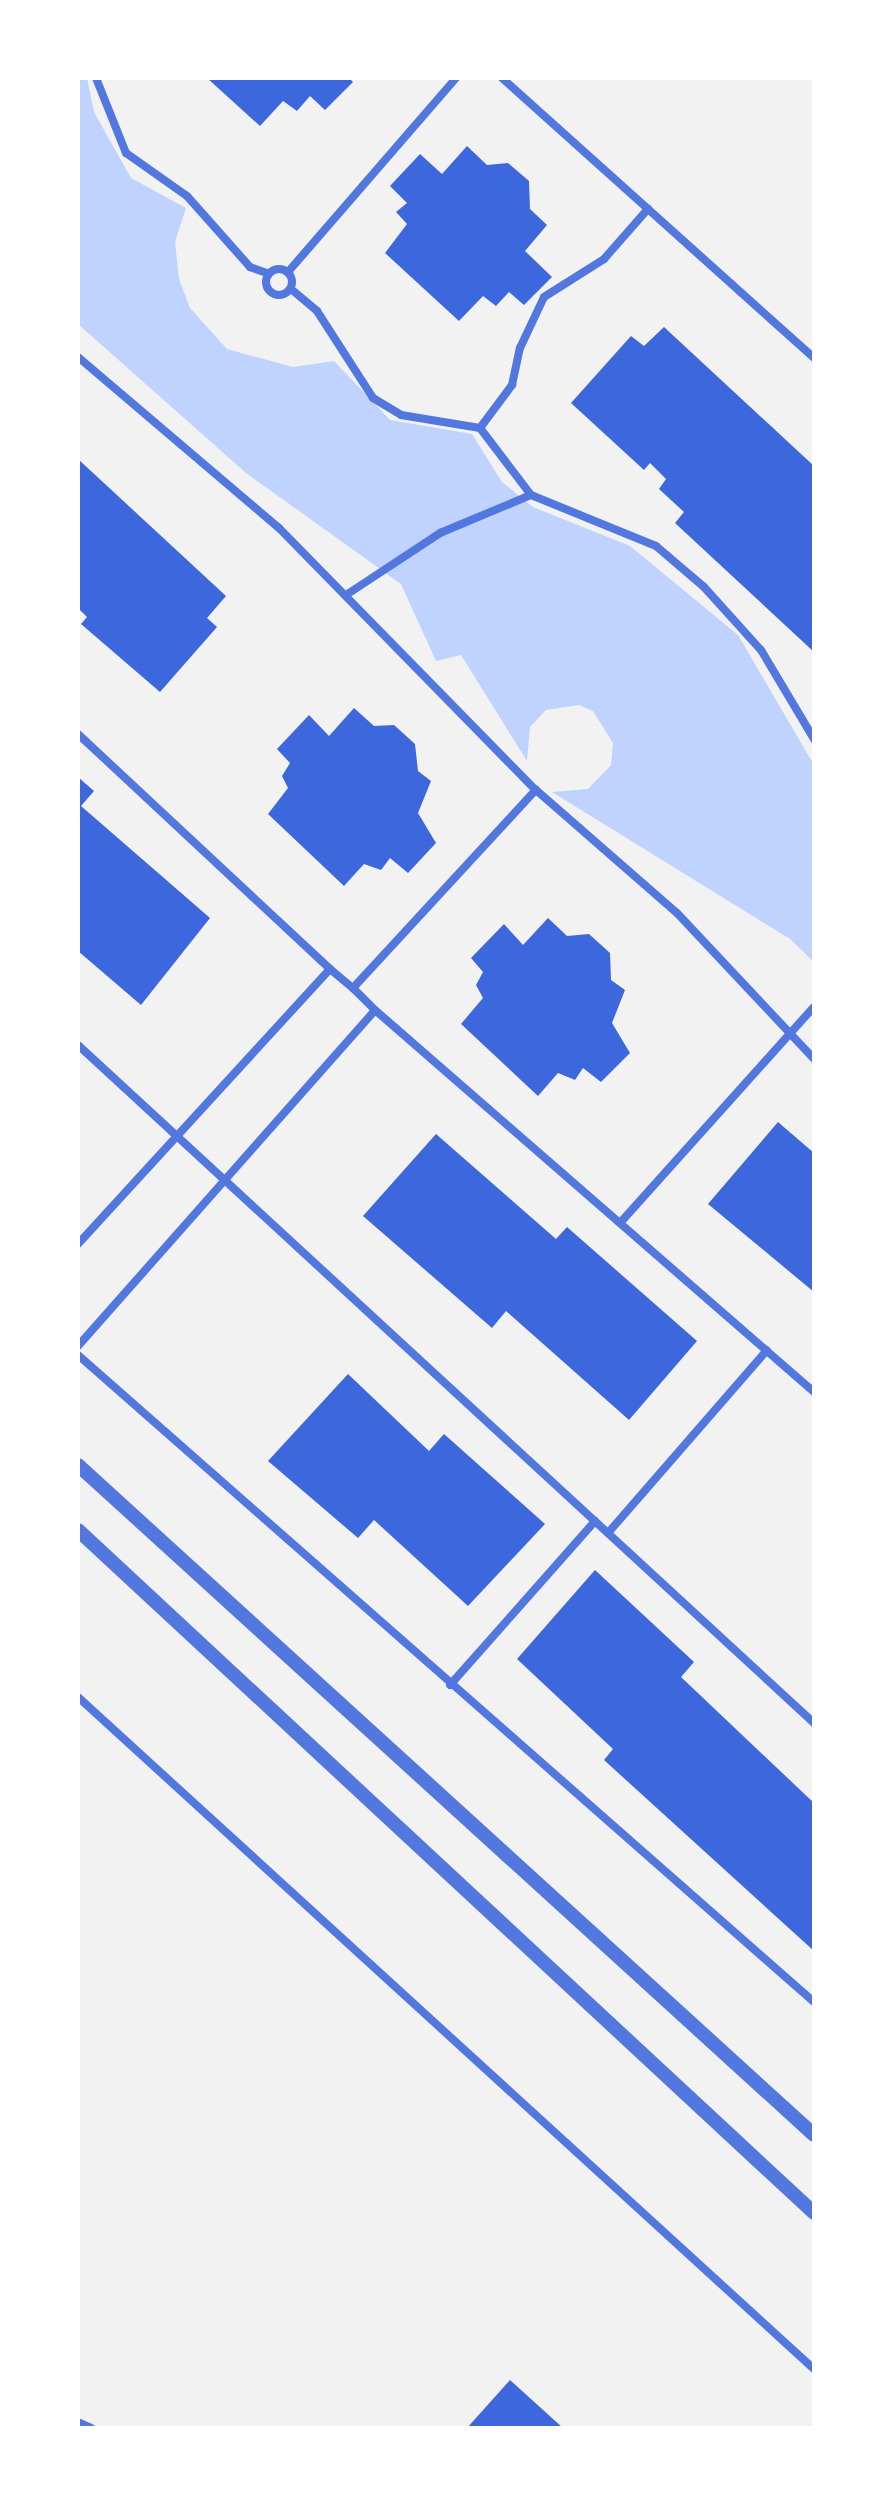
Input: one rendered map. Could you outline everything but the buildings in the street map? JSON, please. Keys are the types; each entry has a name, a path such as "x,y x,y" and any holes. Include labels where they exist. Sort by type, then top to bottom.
{"street":[{"path":"96,78 126,153 187,196 250,267 269,274 288,272 456,78"},
{"path":"502,78 814,358"},
{"path":"480,428 512,385 520,348 544,297 604,259 648,209"},
{"path":"288,272 291,289 317,311 373,398 401,415 480,428 531,495 656,546 704,587 761,650 814,739"},
{"path":"269,274 271,293 291,289"},
{"path":"78,357 279,528 536,790 677,913 814,1059"},
{"path":"346,595 440,533 531,495"},
{"path":"78,734 375,1010 814,1392"},
{"path":"353,988 536,790"},
{"path":"78,1244 330,969"},
{"path":"620,1223 814,1007"},
{"path":"78,1346 375,1010"},
{"path":"78,1045 814,1723"},
{"path":"608,1533 767,1350"},
{"path":"78,1355 814,2002"},
{"path":"78,1465 814,2135"},
{"path":"450,1685 595,1521"},
{"path":"78,1530 814,2213"},
{"path":"78,1697 814,2369"},
{"path":"79,2423 91,2428"}],"water":[{"path":"78,78 87,78 94,112 131,178 186,208 175,242 179,279 190,308 227,349 293,367 334,361 390,420 472,434 502,482 533,507 630,546 738,635 814,765 814,962 790,939 552,792 588,789 611,765 613,743 593,711 579,705 546,710 530,727 527,761 461,655 436,661 401,584 246,473 78,324"}]}
